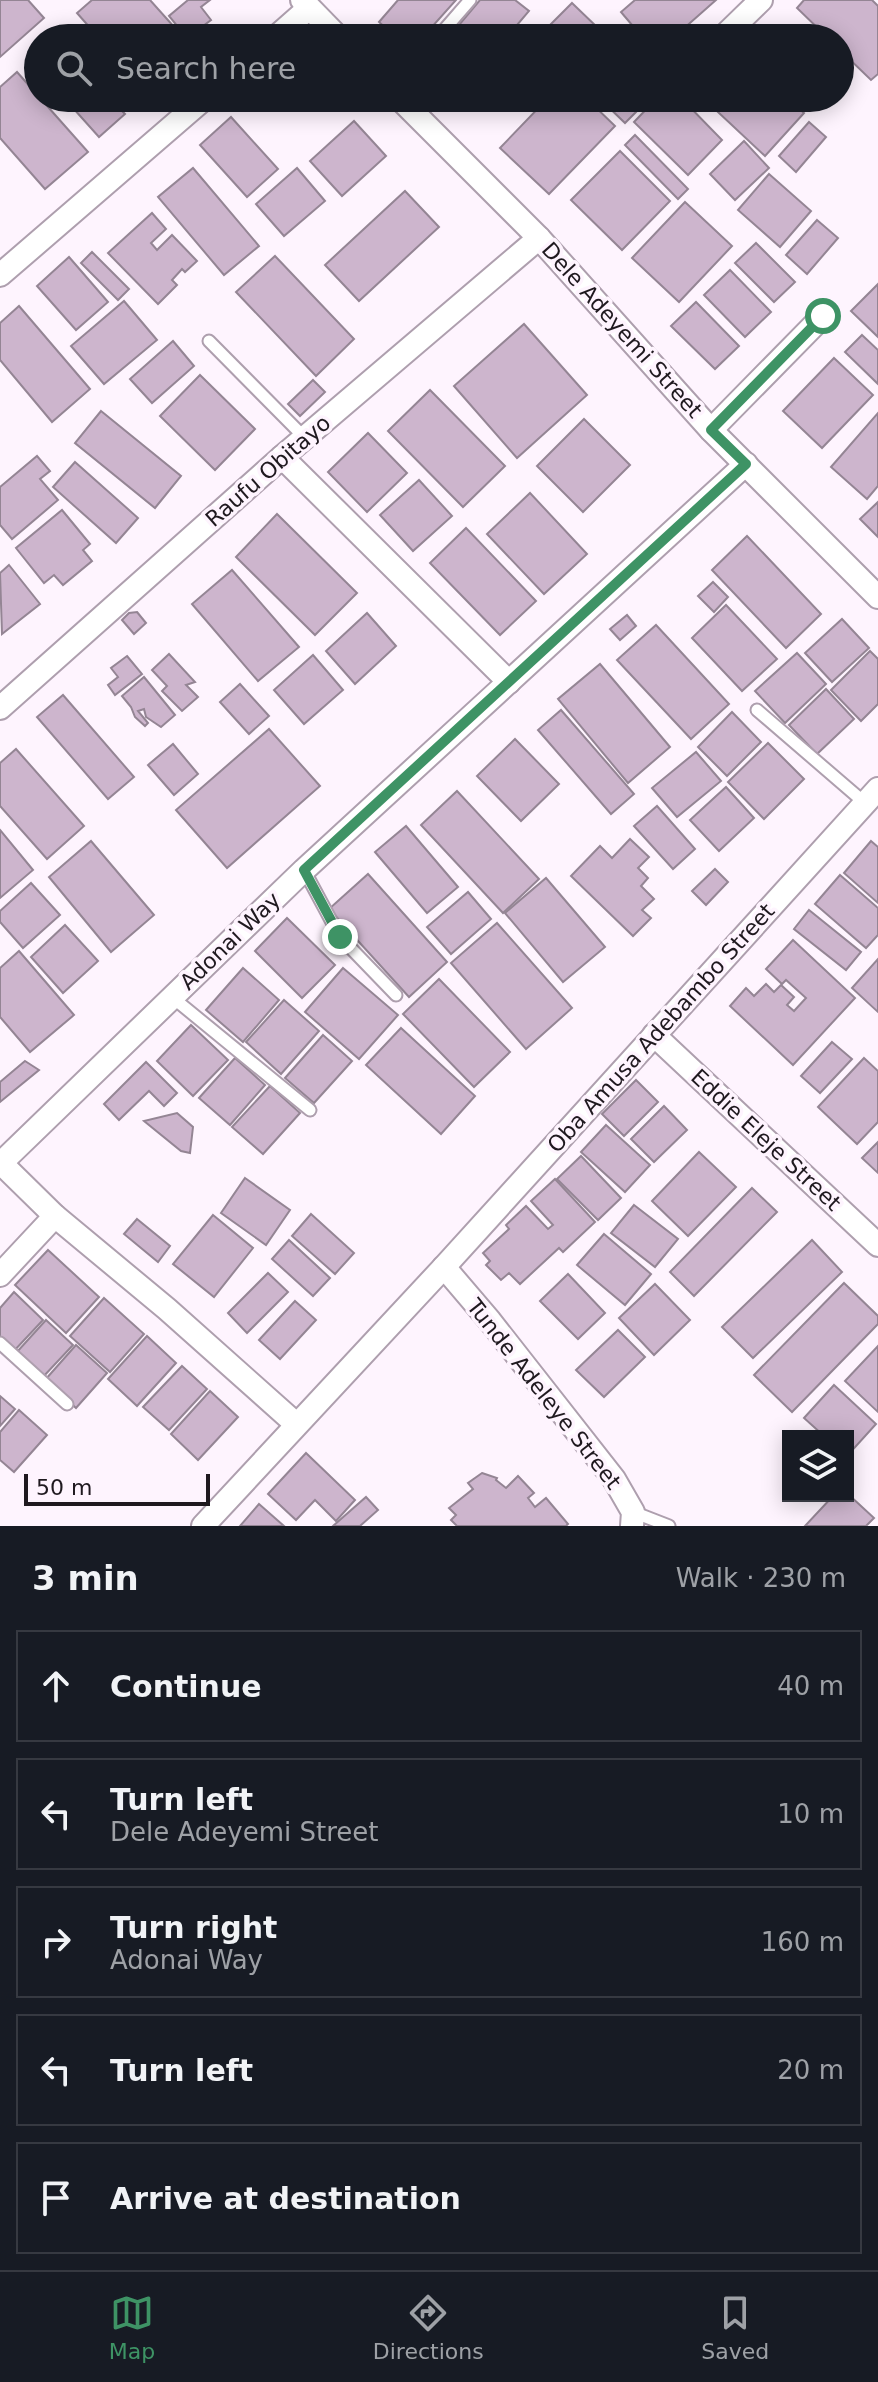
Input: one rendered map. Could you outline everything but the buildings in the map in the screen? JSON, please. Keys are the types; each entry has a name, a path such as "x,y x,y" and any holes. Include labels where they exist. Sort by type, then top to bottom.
{"street":[{"path":"736,24 761,0"},
{"path":"288,24 306,4 325,24"},
{"path":"0,275 189,112"},
{"name":"Dele Adeyemi Street","path":"413,112 539,238 711,430 878,597"},
{"name":"Raufu Obitayo","path":"0,708 282,457 539,238"},
{"path":"711,430 823,316"},
{"path":"282,457 509,682"},
{"name":"Adonai Way","path":"0,1163 304,870 746,464"},
{"name":"Oba Amusa Adebambo Street","path":"203,1526 444,1267 874,794"},
{"name":"Eddie Eleje Street","path":"654,1035 878,1245"},
{"path":"0,1163 55,1216 167,1309 296,1424"},
{"path":"0,1275 55,1216"},
{"name":"Tunde Adeleye Street","path":"444,1267 614,1479 633,1519"}],"lane":[{"path":"449,24 470,0"},
{"path":"209,341 305,438"},
{"path":"757,710 874,794"},
{"path":"304,870 340,937 396,995"},
{"path":"172,997 310,1110"},
{"path":"0,1343 67,1404"},
{"path":"633,1519 669,1526"}],"route":[{"path":"340,937 304,870 746,464 711,430 823,316"}]}
